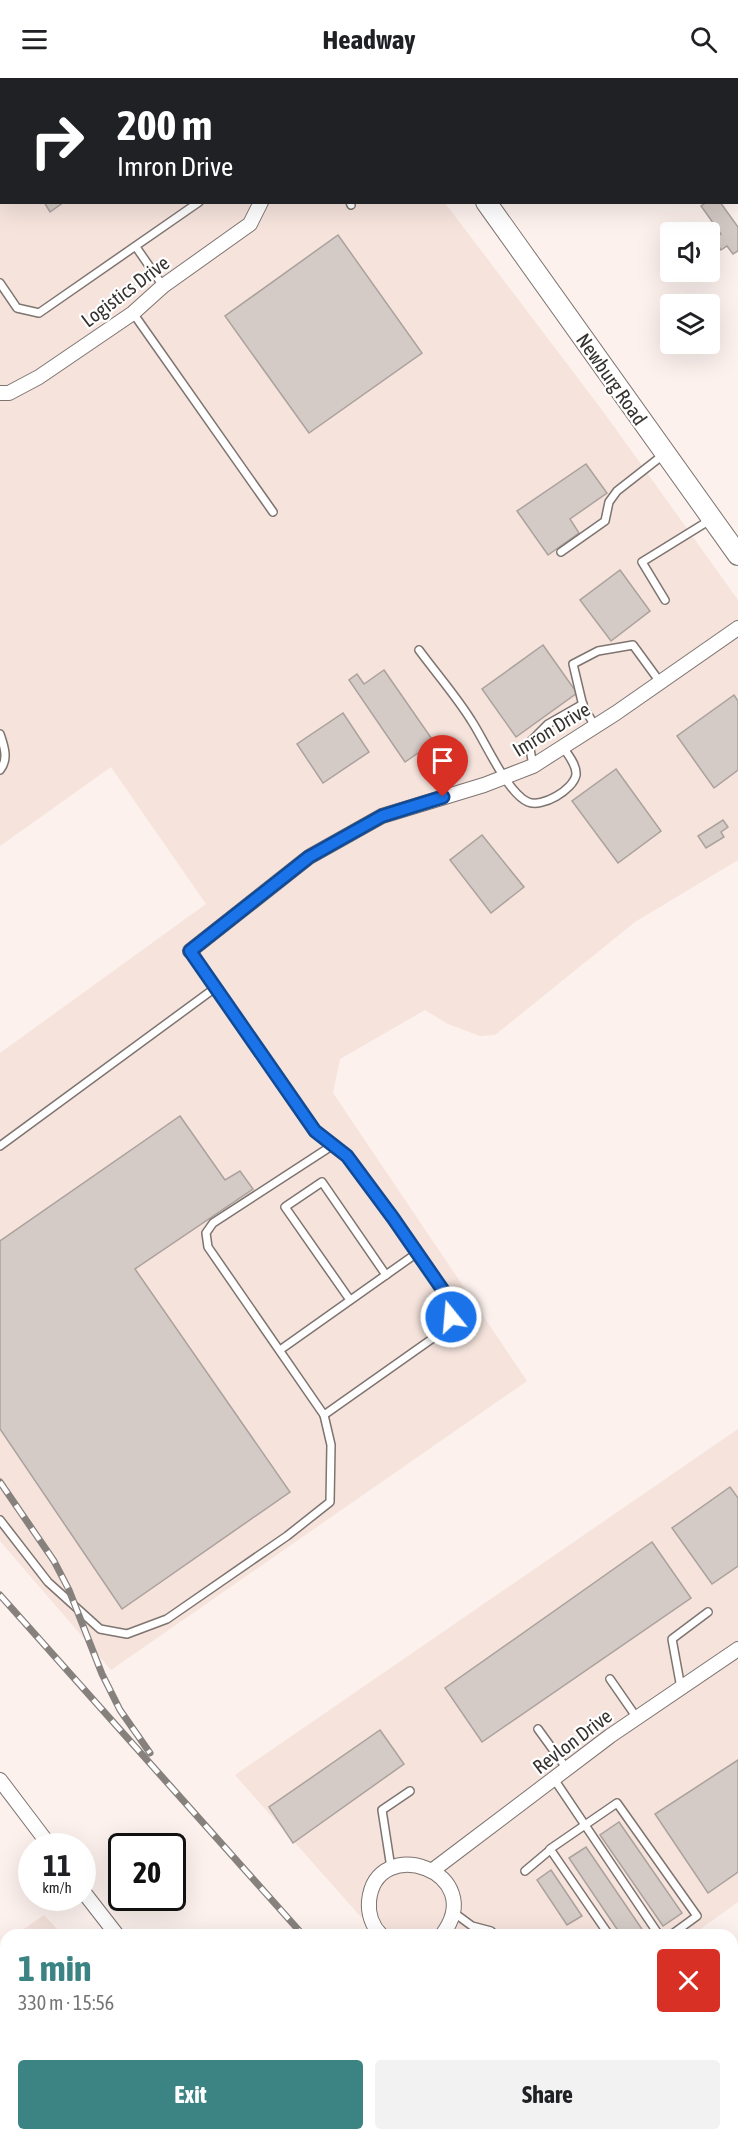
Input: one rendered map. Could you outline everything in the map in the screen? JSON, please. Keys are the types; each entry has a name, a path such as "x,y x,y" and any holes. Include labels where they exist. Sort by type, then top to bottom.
{"main road":[{"name":"Newburg Road","path":"487,204 738,555"}],"street":[{"name":"Logistics Drive","path":"0,393 9,393 39,377 132,313 163,286 250,224 260,204"},
{"name":"Imron Drive","path":"190,951 309,857 382,816 484,785 533,766 738,628"},
{"name":"Revlon Drive","path":"433,1870 637,1718 738,1648"},
{"path":"0,1780 40,1833"},
{"path":"377,1929 369,1909 374,1886 391,1868 405,1864 420,1865 433,1870 443,1878 453,1900 453,1912 446,1929"},
{"path":"96,1908 112,1929"}],"lane":[{"path":"0,283 18,308 39,314 196,204"},
{"path":"136,247 163,286"},
{"path":"132,313 273,512"},
{"path":"561,552 605,521 609,502 617,491 665,453"},
{"path":"665,600 642,562 712,519"},
{"path":"595,726 583,704 573,664 598,651 633,645 660,682"},
{"path":"419,650 471,719 516,794 530,803 543,803 570,788 576,777 576,767 563,747"},
{"path":"533,766 529,743 548,724 583,704"},
{"path":"0,734 5,749 3,766 0,770"},
{"path":"190,951 315,1131 347,1156 449,1299 451,1317 436,1336 324,1415"},
{"path":"0,1146 215,988"},
{"path":"0,1520 48,1582 100,1629 127,1634 166,1619 287,1536 330,1502 331,1445 324,1415 208,1247 206,1233 213,1224 333,1144"},
{"path":"350,1300 285,1207 322,1182 386,1275"},
{"path":"280,1350 417,1253"},
{"path":"681,1688 672,1639 708,1612"},
{"path":"610,1679 637,1718"},
{"path":"538,1729 567,1769"},
{"path":"554,1779 655,1929"},
{"path":"391,1868 382,1810 410,1791"},
{"path":"525,1871 550,1850 617,1803 697,1916 679,1929"},
{"path":"550,1850 605,1929"},
{"path":"453,1912 472,1926 483,1929"}],"shaded area":[{"path":"0,204 446,204 605,414 738,600 738,860 635,922 495,1035 480,1036 448,1024 425,1010 340,1059 333,1093 527,1381 111,1670 0,1541 0,1053 206,904 111,767 0,846"},
{"path":"738,1429 738,1902 700,1929 372,1929 235,1775"},
{"path":"44,1915 57,1929 24,1929"}],"building":[{"path":"45,204 61,204 50,212"},
{"path":"721,204 738,227 738,251 733,254 727,246 721,250 720,222 712,222 701,206"},
{"path":"338,235 422,353 309,433 225,316"},
{"path":"586,464 607,493 570,519 579,533 548,555 517,511"},
{"path":"620,570 650,611 611,641 580,600"},
{"path":"543,645 577,693 516,737 482,689"},
{"path":"384,670 434,742 405,762 349,680 357,674 364,684"},
{"path":"734,695 738,701 738,770 714,788 677,736"},
{"path":"343,713 369,752 323,783 297,744"},
{"path":"616,769 661,831 618,863 572,801"},
{"path":"723,820 728,827 721,832 724,837 706,848 698,836"},
{"path":"482,835 524,887 491,913 450,860"},
{"path":"180,1116 225,1180 240,1171 253,1189 135,1269 290,1492 122,1609 0,1429 0,1241"},
{"path":"730,1487 738,1498 738,1566 712,1584 672,1528"},
{"path":"652,1542 691,1598 482,1742 445,1688"},
{"path":"380,1730 404,1764 293,1843 269,1807"},
{"path":"738,1760 738,1872 708,1893 655,1814"},
{"path":"619,1822 682,1913 663,1926 600,1835"},
{"path":"586,1847 642,1929 617,1929 569,1858"},
{"path":"551,1870 582,1916 567,1925 537,1880"}],"railway":[{"path":"0,1482 54,1561 69,1590 102,1674 120,1710 150,1753"},
{"path":"0,1595 298,1929"}],"route":[{"path":"443,797 382,816 309,857 190,951 315,1131 347,1156 393,1218 449,1299 451,1317"}]}
